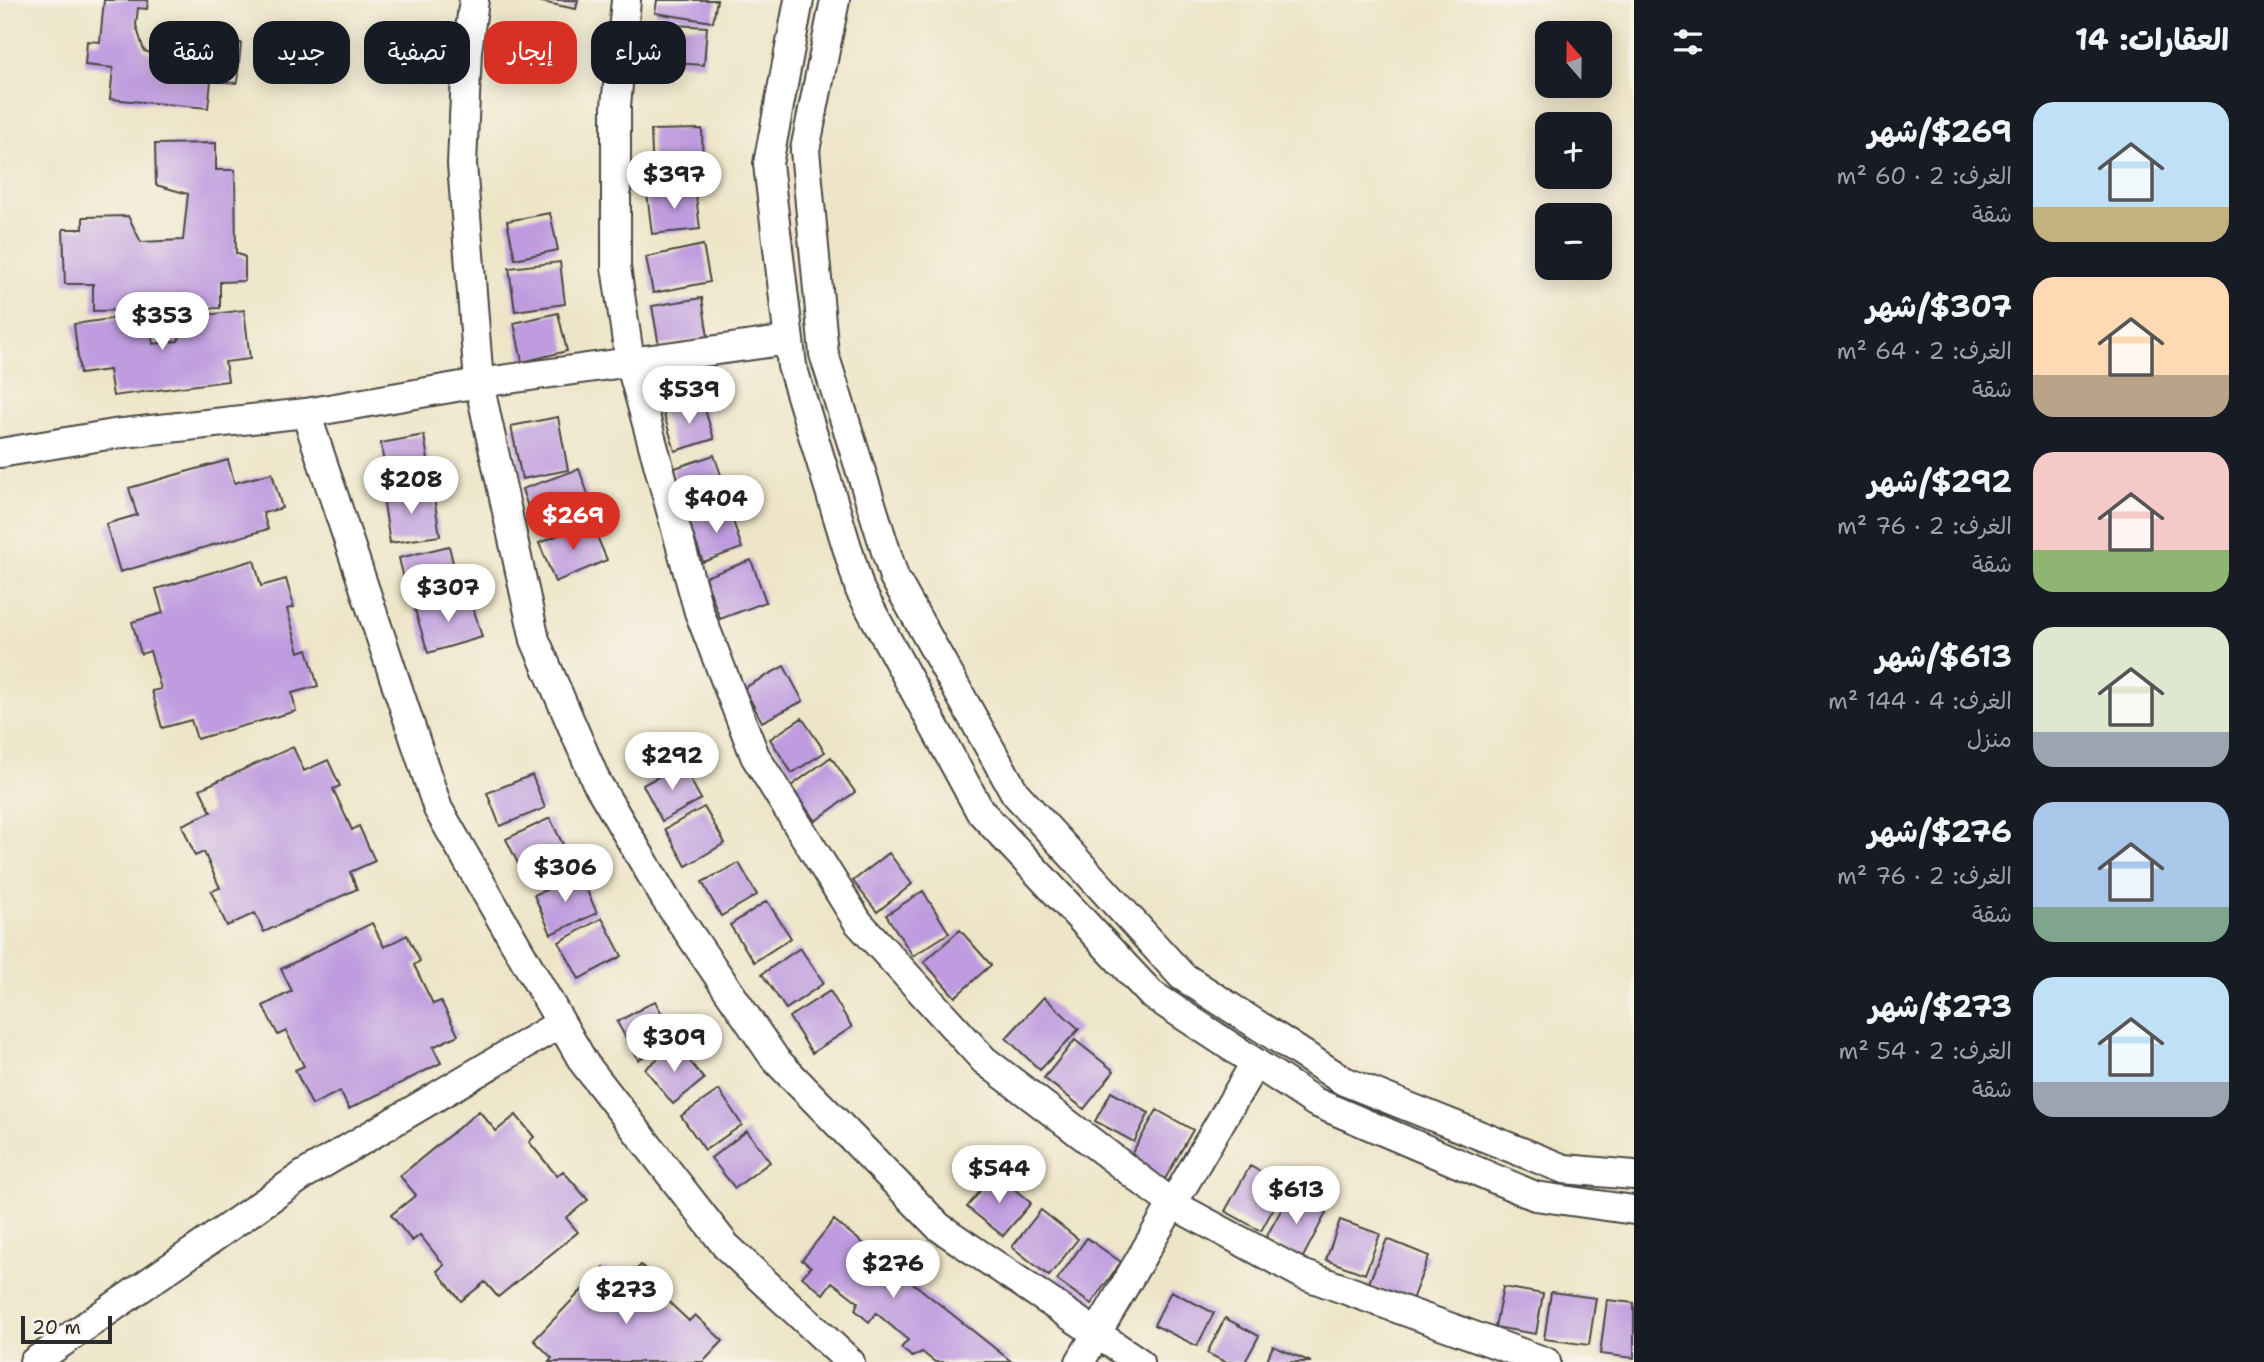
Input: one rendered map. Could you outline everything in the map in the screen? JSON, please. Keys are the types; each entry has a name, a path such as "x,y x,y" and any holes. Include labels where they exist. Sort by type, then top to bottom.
{"street":[{"path":"474,0 467,51 462,164 479,383 534,640 596,781 665,898 775,1059 939,1227 1139,1362"},
{"path":"626,0 617,106 616,267 630,362 699,612 755,755 858,922 984,1060 1174,1205 1302,1274 1546,1362"},
{"path":"799,0 768,163 792,366 860,590 980,811 1151,994 1315,1102 1535,1196 1634,1210"},
{"path":"835,0 805,150 824,354 894,577 1015,793 1182,976 1344,1080 1564,1169 1634,1175"},
{"path":"0,453 114,434 306,413 479,383 789,340"},
{"path":"306,413 439,808 561,1023 584,1063 726,1246 850,1362"},
{"path":"34,1362 305,1174 561,1023"},
{"path":"1080,1362 1255,1063"}],"building":[{"path":"104,0 148,0 147,9 138,8 136,25 144,51 149,52 149,84 211,84 208,108 110,99 113,68 85,65 87,41 100,42"},
{"path":"532,0 578,0 576,9"},
{"path":"657,0 717,0 713,22 655,13"},
{"path":"686,26 707,27 704,65 686,64"},
{"path":"702,129 703,177 653,178 651,130"},
{"path":"216,143 216,170 235,170 236,253 245,257 245,281 220,282 220,308 93,311 93,284 65,284 63,229 83,229 83,217 128,216 141,242 183,240 188,194 156,185 155,144"},
{"path":"695,188 700,229 652,234 647,193"},
{"path":"550,213 558,250 515,259 507,221"},
{"path":"703,245 710,282 653,293 646,257"},
{"path":"560,262 565,304 515,311 509,268"},
{"path":"702,298 708,337 659,346 652,306"},
{"path":"244,310 250,359 225,362 228,381 113,396 109,370 80,374 74,324 139,315 141,333 151,332 153,344 178,341 182,332 192,331 191,317"},
{"path":"558,313 567,351 522,362 514,323"},
{"path":"702,400 714,439 675,451 663,412"},
{"path":"558,417 568,470 522,479 511,426"},
{"path":"424,435 431,478 387,485 381,443"},
{"path":"714,455 728,495 686,509 672,469"},
{"path":"228,460 234,483 272,473 282,508 263,513 268,529 120,572 106,524 137,515 129,488"},
{"path":"579,469 594,511 536,531 522,489"},
{"path":"433,490 440,536 390,543 383,497"},
{"path":"729,509 742,548 703,562 689,523"},
{"path":"591,522 607,560 555,582 539,543"},
{"path":"449,546 459,588 409,600 399,558"},
{"path":"254,560 261,586 286,579 294,607 287,609 299,652 307,649 318,686 292,693 296,711 197,739 191,720 162,728 152,691 161,689 150,651 141,654 132,622 163,613 156,589"},
{"path":"751,560 766,602 720,619 705,577"},
{"path":"469,594 482,637 428,653 415,610"},
{"path":"784,666 803,701 762,722 744,688"},
{"path":"802,718 825,752 792,773 770,739"},
{"path":"293,747 304,771 328,760 340,786 333,789 352,830 359,826 375,861 350,872 357,889 264,932 255,913 227,926 211,891 220,888 204,852 195,856 182,825 211,812 200,789"},
{"path":"831,757 855,792 815,821 791,786"},
{"path":"682,764 701,799 662,821 643,785"},
{"path":"532,775 545,808 500,826 487,793"},
{"path":"704,807 725,843 686,866 665,829"},
{"path":"550,818 571,861 527,882 506,839"},
{"path":"889,853 912,884 877,912 853,881"},
{"path":"739,863 757,895 721,916 702,882"},
{"path":"580,875 597,913 551,934 534,895"},
{"path":"923,891 949,933 913,956 886,915"},
{"path":"767,901 791,938 754,962 730,925"},
{"path":"602,918 622,956 579,979 559,942"},
{"path":"372,923 384,947 407,935 420,961 414,965 433,1004 441,1001 458,1035 433,1047 441,1063 349,1109 340,1091 312,1105 295,1070 304,1066 286,1031 278,1035 263,1006 292,991 281,969"},
{"path":"960,930 991,965 955,997 924,962"},
{"path":"800,948 824,983 786,1009 762,974"},
{"path":"830,991 852,1027 812,1053 789,1017"},
{"path":"1044,997 1079,1029 1040,1070 1006,1038"},
{"path":"655,1001 675,1039 638,1060 617,1022"},
{"path":"1075,1040 1114,1071 1084,1109 1044,1078"},
{"path":"676,1044 704,1079 673,1104 645,1069"},
{"path":"719,1090 742,1125 705,1150 681,1116"},
{"path":"1111,1092 1149,1113 1134,1142 1095,1121"},
{"path":"1157,1110 1193,1130 1165,1179 1129,1158"},
{"path":"479,1111 496,1131 516,1115 534,1137 529,1142 557,1176 563,1171 588,1200 566,1218 578,1232 498,1297 485,1282 461,1301 437,1271 444,1265 420,1235 412,1241 391,1215 416,1195 400,1176"},
{"path":"747,1131 770,1162 735,1188 711,1158"},
{"path":"1250,1166 1286,1186 1261,1231 1225,1211"},
{"path":"995,1173 1031,1203 1003,1236 967,1207"},
{"path":"1290,1194 1326,1213 1302,1259 1265,1239"},
{"path":"1041,1210 1078,1239 1049,1276 1012,1247"},
{"path":"834,1220 1012,1362 935,1362 922,1352 912,1357 901,1348 908,1340 876,1313 869,1322 855,1310 858,1302 832,1282 823,1294 802,1277 811,1267 802,1260"},
{"path":"1340,1220 1380,1234 1365,1274 1326,1260"},
{"path":"1087,1238 1121,1262 1091,1304 1057,1280"},
{"path":"1387,1239 1429,1256 1411,1302 1368,1285"},
{"path":"641,1265 662,1285 657,1291 689,1321 695,1315 723,1341 703,1362 549,1362 552,1358 534,1340 604,1267 623,1284"},
{"path":"1503,1287 1543,1294 1536,1334 1495,1327"},
{"path":"1171,1291 1214,1313 1197,1346 1154,1325"},
{"path":"1551,1292 1596,1298 1589,1345 1544,1339"},
{"path":"1607,1300 1634,1303 1634,1358 1600,1354"},
{"path":"1225,1318 1259,1336 1245,1362 1225,1362 1207,1353"},
{"path":"1273,1346 1311,1362 1266,1362"}]}
